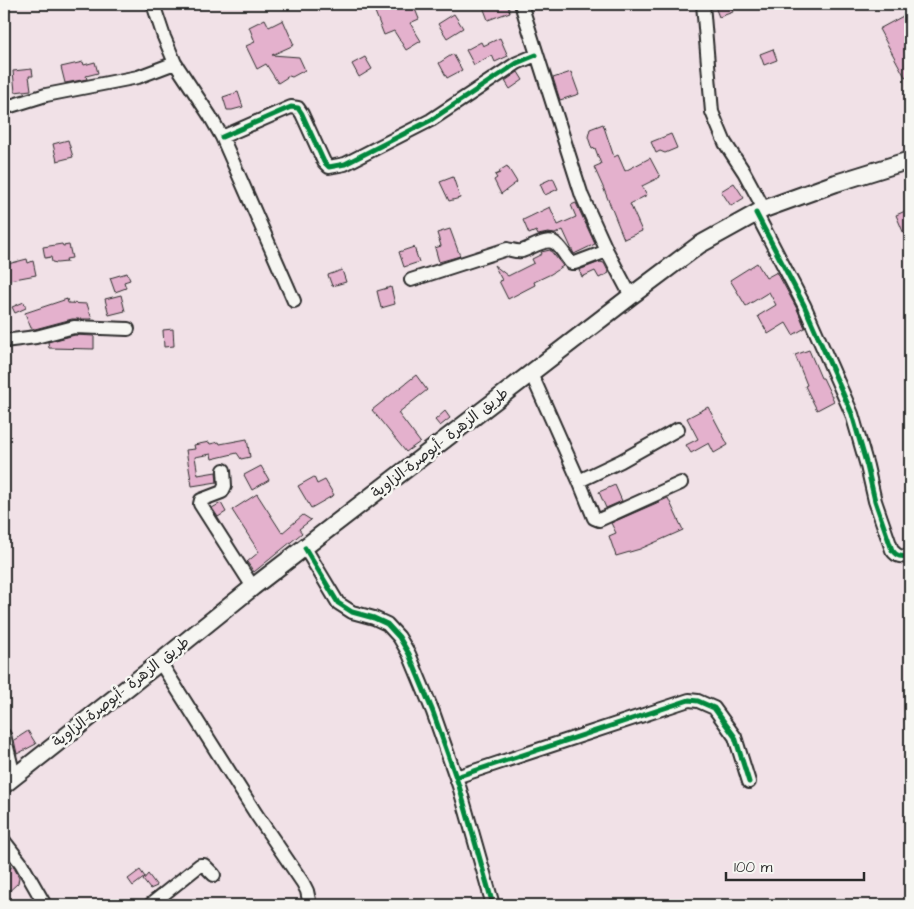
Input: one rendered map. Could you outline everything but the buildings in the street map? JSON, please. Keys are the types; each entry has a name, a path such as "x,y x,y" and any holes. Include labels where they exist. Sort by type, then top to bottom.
{"main road":[{"name":"طريق الزهرة -أبوصرة-الزاوية","path":"9,780 253,587 699,245 760,211 836,183 910,160"}],"street":[{"path":"153,4 176,63 222,138 294,301"},
{"path":"521,4 582,196 607,251 631,296"},
{"path":"703,4 712,112 725,143 744,172 852,414 875,501 892,550 896,555 902,557 910,556"},
{"path":"222,138 291,107 298,108 324,162 329,167 336,167 346,164 431,120 517,64 536,55"},
{"path":"4,108 46,95 138,77 176,63"},
{"path":"411,280 507,249 516,252 523,251 547,241 554,242 571,263 607,251"},
{"path":"4,341 36,337 74,327 128,329"},
{"path":"531,373 594,518 599,520 681,483"},
{"path":"579,481 621,461 678,429"},
{"path":"224,470 222,492 201,500 200,504 253,587"},
{"path":"304,548 338,603 352,612 383,622 400,637 433,712 456,777 493,905"},
{"path":"160,662 256,814 303,883 310,905"},
{"path":"456,777 689,700 698,701 714,708 735,738 749,782"},
{"path":"4,735 9,780"},
{"path":"4,841 21,863 45,905"},
{"path":"150,905 200,865 204,865 214,875"}],"cycle path":[{"path":"222,137 291,107 298,108 324,162 329,167 345,164 431,120 517,63 536,55"},
{"path":"756,213 804,305 852,414 875,501 892,550 899,556 910,556"},
{"path":"305,548 338,603 352,612 387,624 399,637 409,654 433,712 459,786 493,905"},
{"path":"456,777 689,700 698,701 714,708 735,737 749,782"}]}
